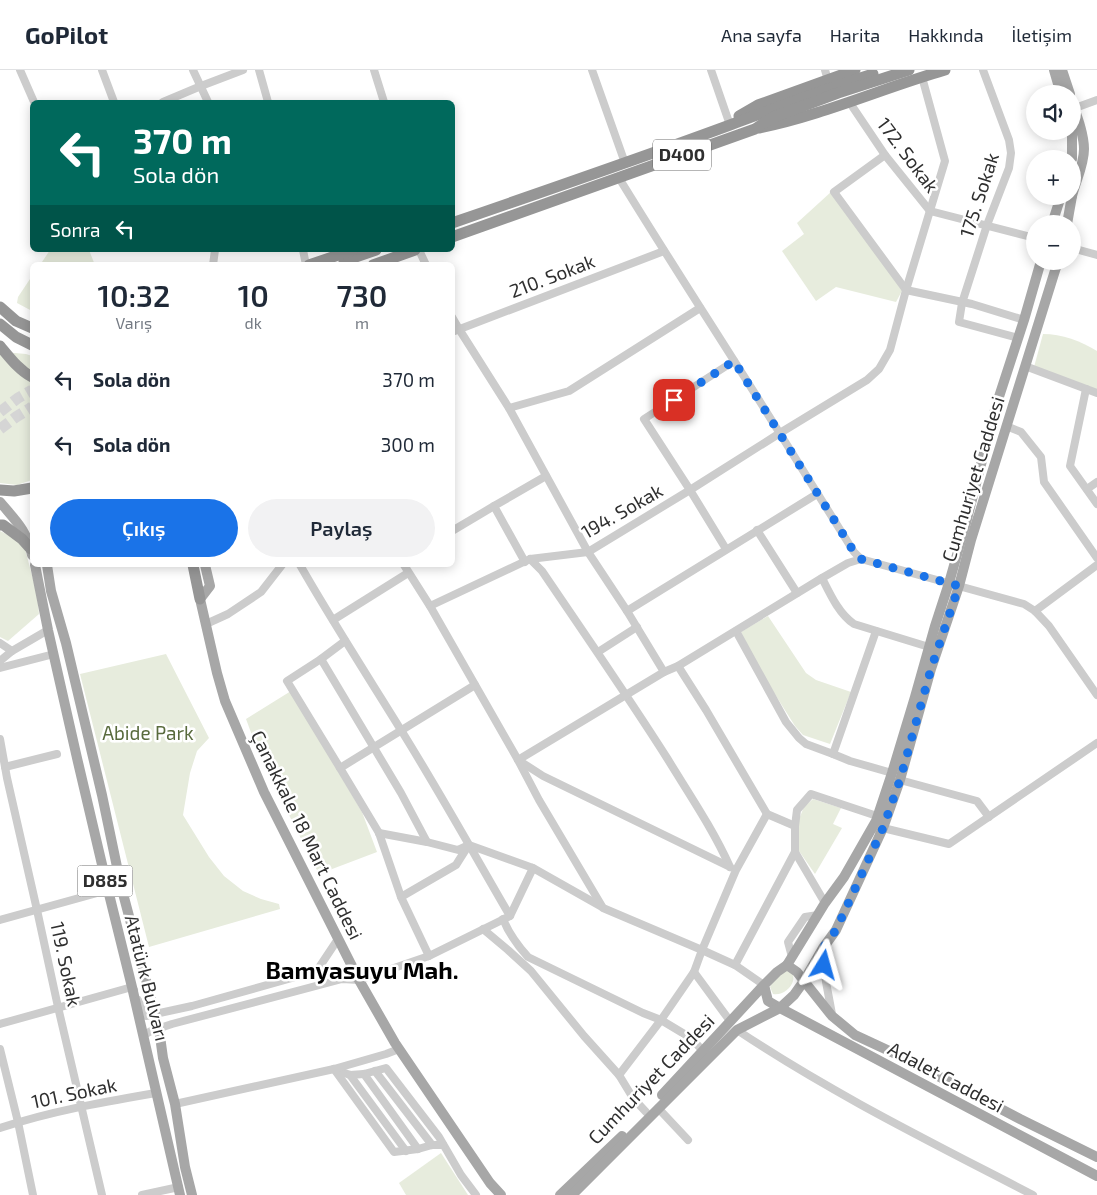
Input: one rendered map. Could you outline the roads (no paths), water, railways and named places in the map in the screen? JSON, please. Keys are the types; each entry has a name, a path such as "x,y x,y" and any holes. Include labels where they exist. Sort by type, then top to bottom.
{"highway":[{"path":"730,125 740,115 758,105 827,75 855,70"},
{"name":"D400","path":"455,222 730,125 832,86 884,70"},
{"name":"D400","path":"455,236 755,129 771,118 838,93 909,70"},
{"path":"755,129 782,124 850,103 945,70"},
{"path":"316,262 347,252"},
{"path":"342,262 370,252"},
{"path":"382,262 410,252"},
{"path":"396,262 412,252"},
{"path":"0,306 16,321 30,327"},
{"path":"0,324 16,337 30,345"},
{"path":"0,346 17,344 30,346"},
{"path":"0,346 11,360 30,376"},
{"path":"0,490 14,491 30,488"},
{"path":"0,524 22,538 30,549"},
{"path":"193,567 200,599"}],"main road":[{"path":"1054,70 1058,85"},
{"path":"1062,70 1067,85"},
{"path":"1081,132 1084,149 1081,170"},
{"name":"Cumhuriyet Caddesi","path":"560,1195 646,1112 703,1050 733,1026 780,1008 794,995 836,930 883,828 915,697 966,523 996,406 1024,320 1038,270"},
{"name":"Cumhuriyet Caddesi","path":"572,1195 658,1108 733,1026 764,984 790,961 825,903 844,877 878,816 896,776 959,586 971,540 1055,270"},
{"path":"0,502 24,531 30,547"},
{"name":"Atatürk Bulvarı","path":"35,567 48,630 179,1191"},
{"path":"46,567 100,785 121,886 159,1029 163,1058 175,1104 185,1167 192,1195"},
{"path":"200,599 210,586 205,567"},
{"name":"Çanakkale 18 Mart Caddesi","path":"200,599 225,701 244,748 338,939 394,1043 490,1183 501,1195"},
{"name":"Adalet Caddesi","path":"790,961 832,1016 855,1035 1097,1157"},
{"path":"764,984 768,1001 780,1008"},
{"name":"Adalet Caddesi","path":"780,1008 1097,1176"},
{"path":"490,1183 493,1195"}],"street":[{"path":"20,70 33,100"},
{"path":"102,70 113,100"},
{"path":"193,70 207,100"},
{"path":"167,100 244,70"},
{"path":"259,70 267,100"},
{"path":"374,70 383,100"},
{"path":"592,70 625,162"},
{"path":"711,70 730,125"},
{"name":"175. Sokak","path":"962,303 987,225 1009,168 1011,153 1009,140 983,70"},
{"name":"194. Sokak","path":"430,606 528,560 588,552 867,380 880,369 890,350 945,161 922,77"},
{"path":"1081,103 1097,100"},
{"name":"172. Sokak","path":"850,103 885,155 930,211 1026,236"},
{"path":"885,155 834,192 906,290 972,304 1024,320"},
{"path":"618,178 854,552 861,559 1024,604 1035,611 1049,626 1097,695"},
{"path":"1081,250 1097,254"},
{"name":"210. Sokak","path":"456,330 664,251"},
{"path":"414,252 423,262"},
{"path":"962,303 959,322 1018,338"},
{"path":"509,408 569,391 700,308"},
{"path":"456,330 509,408 588,552 664,672"},
{"path":"726,549 644,419 734,361"},
{"path":"1025,366 1097,393"},
{"path":"1086,389 1070,466 1097,504"},
{"path":"1006,426 1021,432 1041,457 1044,482 1097,558"},
{"path":"455,530 546,476"},
{"path":"1087,489 1097,482"},
{"path":"627,611 817,494"},
{"path":"494,506 528,560 542,570 626,694 701,813 733,869"},
{"path":"758,530 798,593"},
{"path":"518,760 626,694 678,666 822,578 848,563 861,559"},
{"path":"1035,611 1097,565"},
{"path":"206,624 228,614 262,592 281,567"},
{"path":"301,567 447,806 507,918"},
{"path":"405,567 430,606 518,760 538,800 603,908"},
{"path":"333,620 408,573"},
{"path":"822,578 847,620 854,624 929,647"},
{"path":"598,652 637,627"},
{"path":"0,661 12,651 48,630"},
{"path":"736,631 786,722 806,744 850,761 977,801 989,817"},
{"path":"833,754 876,631"},
{"path":"345,641 287,681 379,833 400,897 429,956"},
{"path":"0,643 12,651"},
{"path":"0,668 54,654"},
{"path":"321,659 428,842"},
{"path":"678,666 767,814 795,826"},
{"path":"340,768 475,685"},
{"name":"119. Sokak","path":"0,739 6,767 4,779 38,910 58,1007 102,1195"},
{"path":"869,832 883,828 949,844 1097,743"},
{"path":"6,767 57,754"},
{"path":"518,760 543,776 733,869"},
{"path":"735,965 795,852 797,810 811,794 878,816"},
{"path":"619,1075 661,1020 694,972 733,869 767,814"},
{"path":"379,833 428,842 458,850 469,845 533,868 603,908 735,965 764,984"},
{"path":"400,897 456,865 469,845"},
{"path":"795,852 825,903"},
{"path":"533,868 507,918 506,928 518,946 528,956 661,1020 691,1038 703,1050"},
{"path":"0,920 108,890"},
{"path":"144,1035 159,1029 342,979 359,980 429,956 507,918"},
{"path":"483,929 530,971 619,1075 633,1098 646,1112"},
{"path":"0,1024 132,987 146,1016 202,1003 318,969 338,939"},
{"path":"823,948 832,1016"},
{"path":"694,972 733,1026 773,1054 874,1112 1034,1195"},
{"path":"0,1048 33,1195"},
{"path":"175,1104 334,1069 399,1049"},
{"path":"334,1069 350,1075 364,1074 386,1068 439,1137 461,1175 476,1195"},
{"path":"334,1069 394,1152 432,1145 443,1145"},
{"path":"375,1071 432,1145"},
{"path":"364,1074 418,1149"},
{"path":"350,1075 406,1151"},
{"name":"101. Sokak","path":"0,1128 82,1106 156,1092"},
{"path":"658,1108 688,1140"},
{"path":"142,1195 179,1191"}],"tunnel":[{"path":"0,412 30,391"},
{"path":"0,429 30,408"}],"district":[{"name":"Bamyasuyu Mah.","path":"362,971"}],"park label":[{"name":"Abide Park","path":"148,733"}]}
